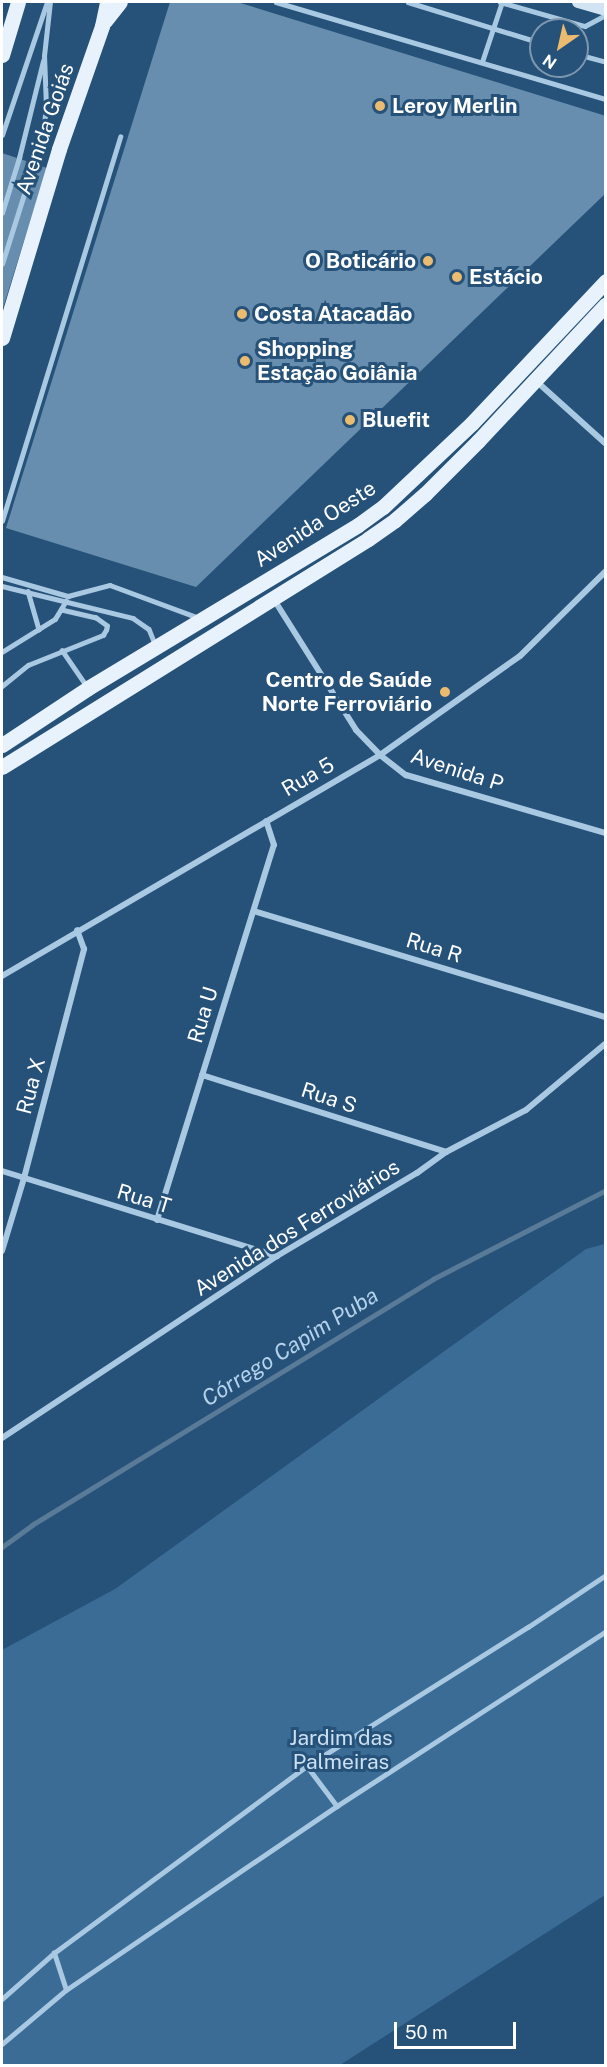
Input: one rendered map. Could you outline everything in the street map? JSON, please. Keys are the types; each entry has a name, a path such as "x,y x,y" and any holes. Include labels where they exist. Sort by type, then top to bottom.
{"main road":[{"path":"2,55 18,2"},
{"name":"Avenida Goiás","path":"2,338 59,149 102,26 107,2"},
{"path":"102,26 120,2"},
{"path":"578,2 606,10"},
{"name":"Avenida Oeste","path":"2,745 88,688 358,525 383,507 472,423 606,281"},
{"name":"Avenida Oeste","path":"2,767 395,520 433,486 606,304"}],"street":[{"path":"535,380 606,444"},
{"name":"Rua 5","path":"2,976 77,930 380,755 520,656 606,571"},
{"name":"Avenida P","path":"273,598 356,730 380,755 406,774 603,832"},
{"name":"Rua U","path":"157,1220 274,845 266,821"},
{"path":"603,832 606,825"},
{"name":"Rua R","path":"254,911 606,1017"},
{"name":"Rua X","path":"2,1251 24,1178 84,949 77,930"},
{"name":"Avenida dos Ferroviários","path":"2,1438 277,1256 417,1173 446,1152 526,1110 606,1043"},
{"name":"Rua S","path":"202,1075 446,1152"},
{"name":"Rua T","path":"2,1171 277,1256"}],"lane":[{"path":"2,264 43,134 46,107 44,56 49,2"},
{"path":"2,135 49,2"},
{"path":"276,2 606,99"},
{"path":"408,2 529,40"},
{"path":"482,62 501,2 585,26 606,15"},
{"path":"2,213 19,158 44,56"},
{"path":"589,58 606,63"},
{"path":"2,521 120,137"},
{"path":"2,577 140,621 149,629 156,646"},
{"path":"2,586 67,599 111,585 203,619"},
{"path":"27,586 39,629"},
{"path":"2,652 55,619 67,599"},
{"path":"2,686 28,665 103,634 107,626 96,618 62,610"},
{"path":"62,650 88,688"},
{"path":"2,1999 54,1953 307,1766 528,1627 606,1575"},
{"path":"2,2044 66,1990 337,1806 606,1631"},
{"path":"307,1766 337,1806"},
{"path":"54,1953 66,1990"}],"green space":[{"name":"Jardim das Palmeiras","path":"605,1244 605,1895 340,2065 2,2066 2,1650 115,1589 586,1249"}],"building":[{"name":"Shopping Estação Goiânia","path":"170,2 237,2 606,116 606,193 196,587 6,528"},
{"path":"2,153 47,168 2,311"}],"waterway":[{"name":"Córrego Capim Puba","path":"2,1547 32,1525 433,1279 606,1190"}],"place":[{"name":"Leroy Merlin","path":"380,106"},
{"name":"O Boticário","path":"428,261"},
{"name":"Estácio","path":"457,277"},
{"name":"Costa Atacadão","path":"242,314"},
{"name":"Shopping Estação Goiânia","path":"245,361"},
{"name":"Bluefit","path":"350,420"},
{"name":"Centro de Saúde Norte Ferroviário","path":"445,692"}]}
